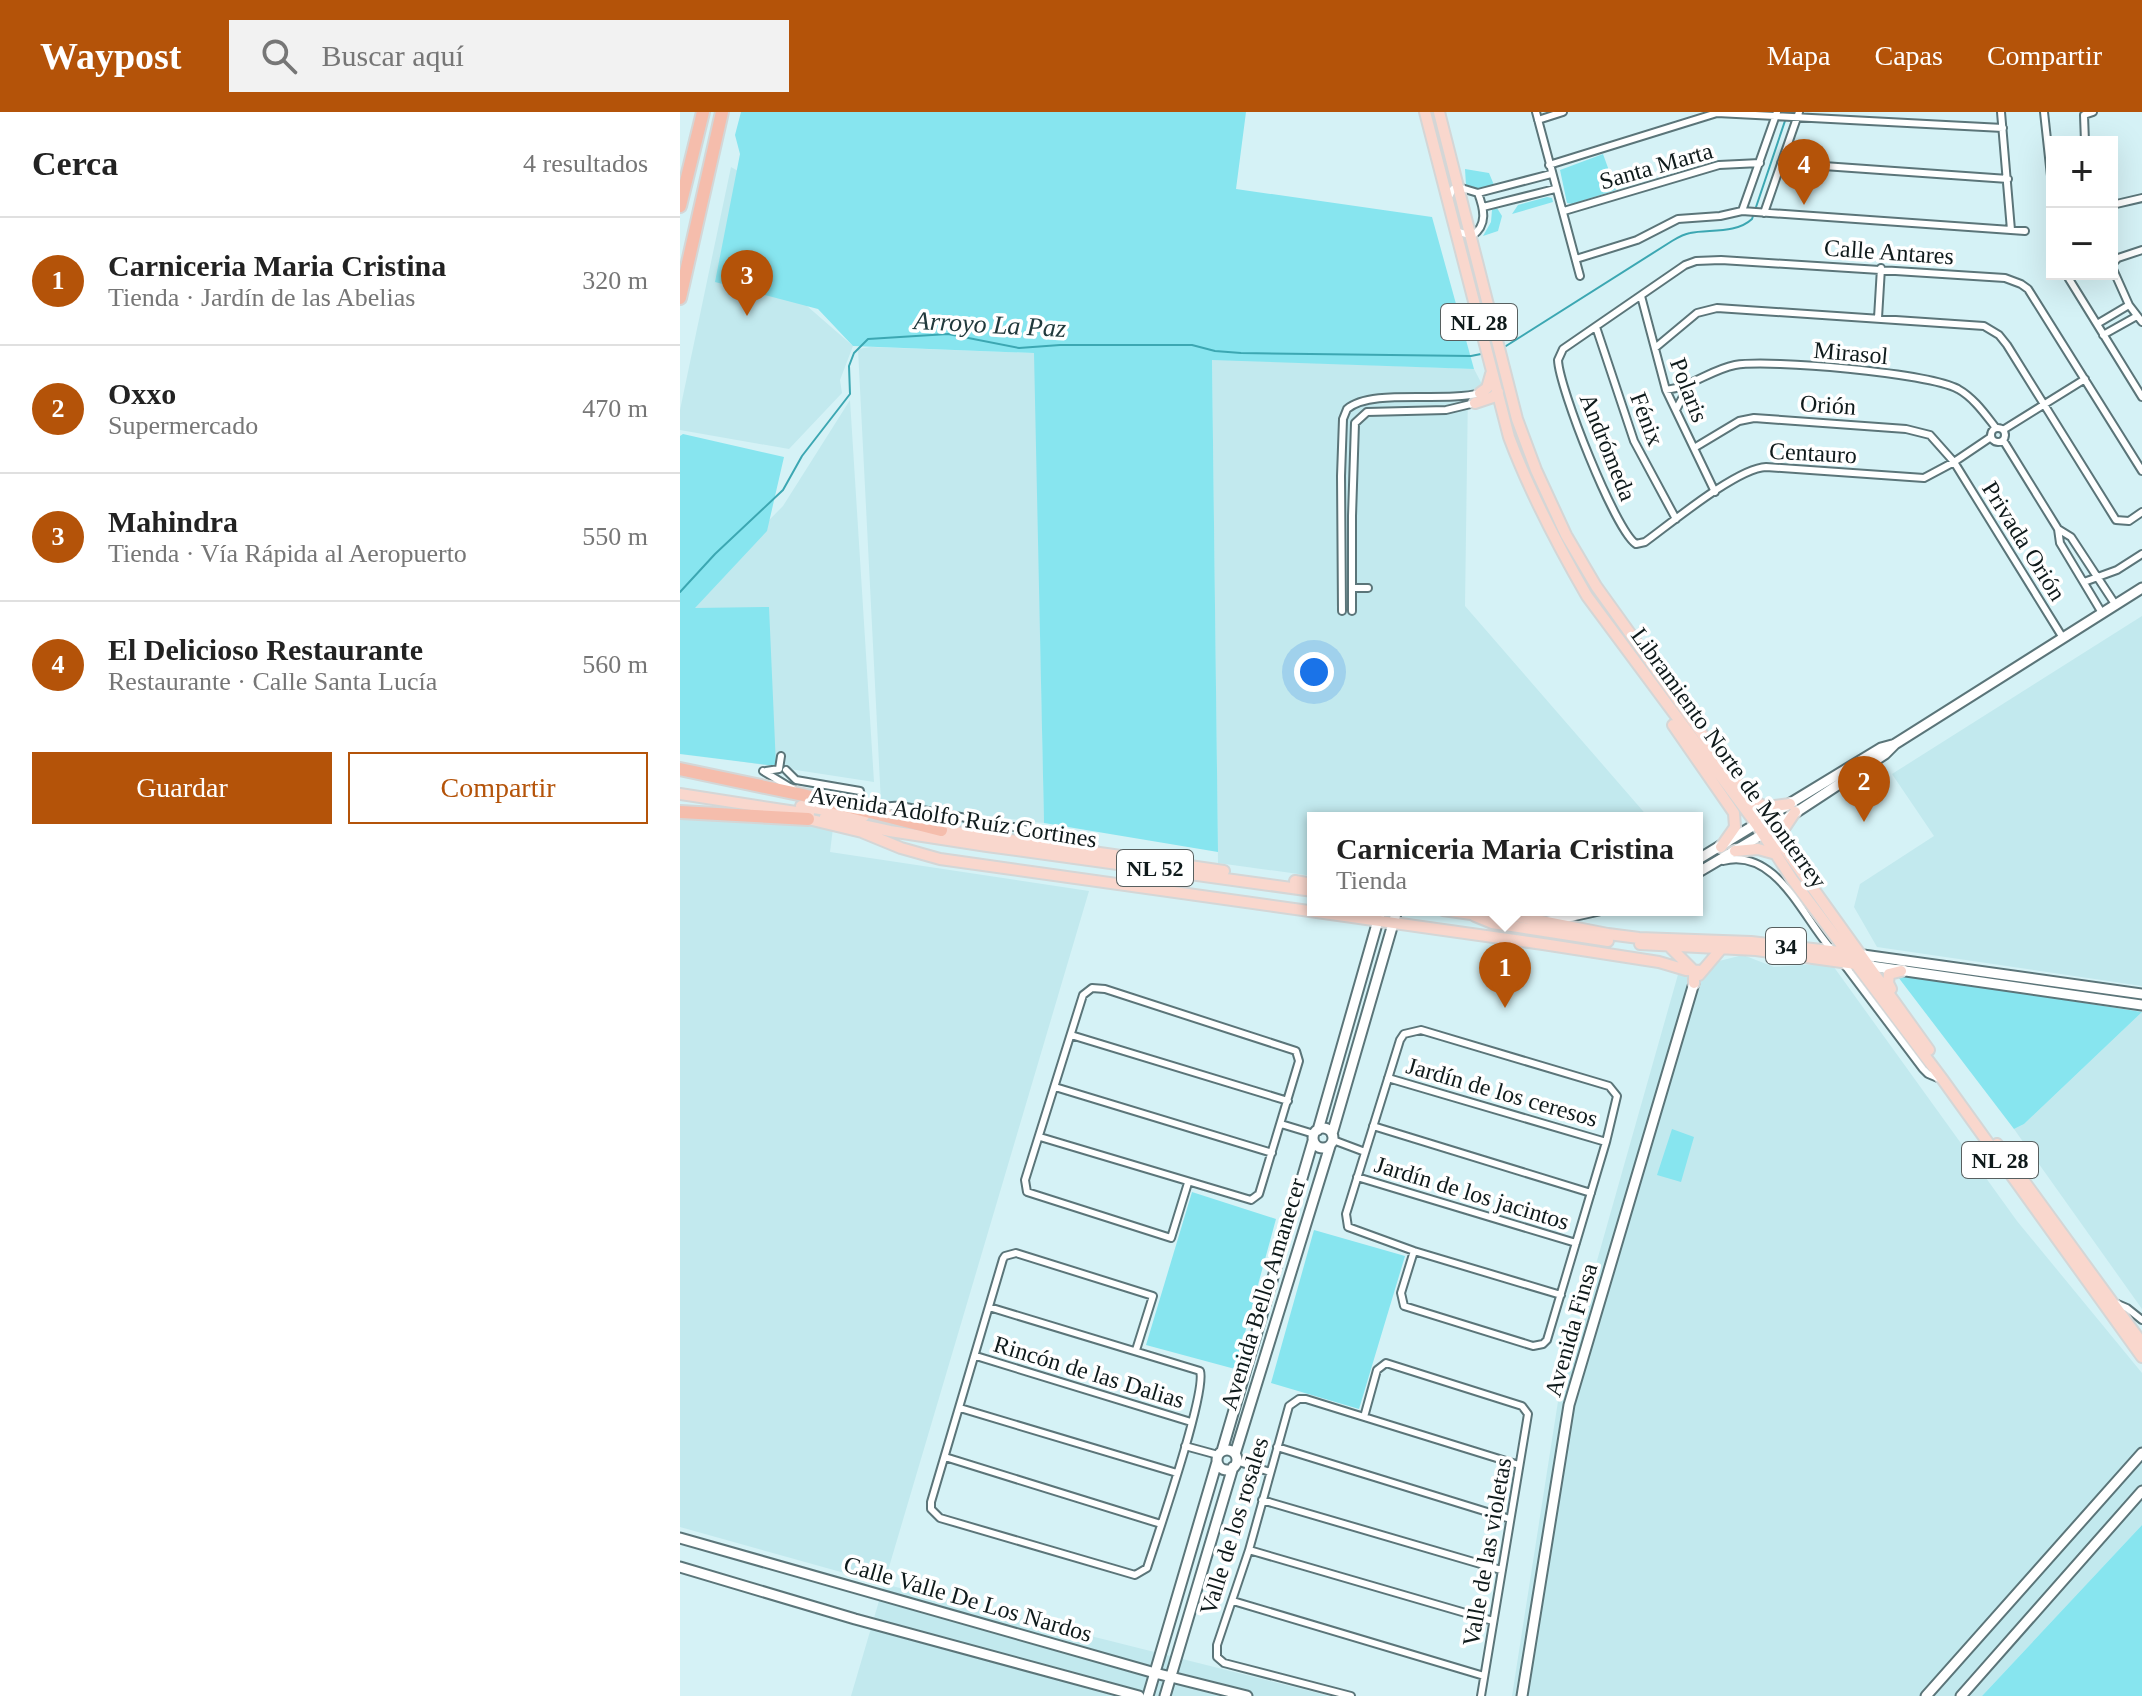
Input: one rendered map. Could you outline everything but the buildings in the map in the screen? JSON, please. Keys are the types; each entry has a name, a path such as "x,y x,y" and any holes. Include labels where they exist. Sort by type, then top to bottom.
{"highway":[{"path":"680,206 703,112"},
{"path":"680,298 722,112"},
{"path":"680,769 803,795 941,830"},
{"path":"680,812 808,819"}],"main road":[{"name":"Libramiento Norte de Monterrey","path":"1425,112 1503,416 1523,474 1554,538 1587,596 1655,691 1764,827 1845,958"},
{"path":"1439,112 1523,437 1566,535 1596,586 1744,802 1745,820 1734,846 1780,852"},
{"path":"1479,396 1497,391 1501,384 1497,367 1499,353"},
{"path":"1479,396 1489,383 1491,372"},
{"path":"1497,391 1504,395 1514,430 1523,437"},
{"path":"1479,396 1503,416"},
{"path":"1655,691 1685,746 1734,813 1735,827 1721,847"},
{"name":"Avenida Adolfo Ruíz Cortines","path":"680,788 1072,848 1098,858"},
{"name":"Avenida Adolfo Ruíz Cortines","path":"680,794 846,820 890,831 1098,858 1307,890"},
{"path":"1744,802 1792,808 1783,830 1780,852 1859,959 1870,966 2106,1302 2142,1343"},
{"path":"808,819 862,832 931,856 1307,911"},
{"path":"1030,872 1089,876 1099,868 1098,858 1307,883"},
{"path":"1218,897 1242,880"},
{"path":"1340,916 1543,944 1698,971"},
{"path":"1482,916 1492,923 1514,927"},
{"name":"34","path":"1515,916 1639,938 1738,941 1833,951 1845,958"},
{"name":"34","path":"1514,927 1669,946 1859,959"},
{"path":"1543,944 1570,935"},
{"path":"1669,946 1698,971"},
{"path":"1694,983 1698,971 1721,949"},
{"name":"NL 28","path":"1859,959 1943,1080 2106,1302 2142,1357"},
{"path":"1901,971 1889,974 1888,983 1910,1014 1930,1051"}],"street":[{"path":"1563,112 1537,116 1580,276"},
{"path":"1549,165 1709,114 1743,112 2003,128"},
{"path":"2001,112 2011,230"},
{"path":"2044,112 2047,136"},
{"path":"2085,136 2083,113 2093,112"},
{"path":"1743,211 1777,115"},
{"path":"1763,213 1796,116"},
{"name":"Santa Marta","path":"1564,211 1719,165 1760,163"},
{"path":"1781,163 2008,179"},
{"path":"1448,201 1450,193 1458,187 1478,193 1551,174"},
{"path":"1499,189 1502,202"},
{"path":"1483,207 1555,189"},
{"path":"1456,231 1471,236 1482,226 1483,207 1478,193"},
{"path":"2118,204 2142,198"},
{"path":"1576,259 1629,243 1678,219 1743,211 2025,231"},
{"path":"2118,258 2142,250"},
{"name":"Calle Antares","path":"1559,354 1685,265 1696,261 1881,268 2005,278 2028,289 2142,471"},
{"path":"1878,318 1881,268"},
{"path":"2070,280 2142,397"},
{"path":"2103,335 2139,319 2118,280"},
{"name":"Polaris","path":"1641,296 1666,390 1715,492"},
{"path":"2097,324 2129,305"},
{"path":"1655,348 1697,313 1717,308 1970,324 1992,329 2007,345 2116,520 2129,521 2142,512"},
{"name":"Fénix","path":"1596,327 1634,441 1676,519"},
{"name":"Andrómeda","path":"1559,354 1558,367 1568,398 1606,495 1629,539 1640,544"},
{"name":"Mirasol","path":"1666,390 1689,385 1722,368 1752,363 1928,378 1961,390 1999,429"},
{"path":"2003,440 1996,442 1991,437 1999,429 2085,379"},
{"path":"1676,411 1689,385"},
{"path":"1352,611 1355,423 1367,412 1446,410 1479,396"},
{"path":"1342,611 1341,476 1343,419 1347,409 1365,399 1479,396"},
{"name":"Orión","path":"1694,448 1739,421 1754,418 1919,431 1940,443 1954,462"},
{"path":"1999,429 2058,529 2060,543 2102,613"},
{"name":"Centauro","path":"1640,544 1715,492 1759,467 1928,478 1991,437"},
{"name":"Privada Orión","path":"1954,462 2063,638"},
{"path":"2058,529 2071,537 2115,604"},
{"path":"2084,582 2117,570 2142,554"},
{"path":"1352,588 1368,588"},
{"path":"1703,870 1792,808 1885,754 1895,744 2142,588"},
{"path":"781,756 779,769 763,771 803,795"},
{"path":"786,770 796,780 860,791 863,808 875,811 890,805 1091,842 1108,883"},
{"path":"1703,857 1721,847 1734,846"},
{"path":"1716,863 1739,859 1769,869 1833,951"},
{"name":"Avenida Bello Amanecer","path":"1148,1696 1380,916"},
{"name":"Avenida Bello Amanecer","path":"1165,1696 1395,916"},
{"path":"1514,927 1572,916"},
{"path":"1845,958 1923,1069 1943,1080"},
{"path":"1859,959 2142,994"},
{"path":"1870,966 2142,1005"},
{"name":"Avenida Finsa","path":"1522,1696 1569,1405 1694,983"},
{"path":"1040,1137 1244,1200 1256,1198 1288,1101 1298,1054 1292,1049 1105,989 1092,988 1083,995 1025,1180 1027,1192 1171,1238 1188,1183"},
{"path":"1354,1001 1369,1004"},
{"path":"1348,1023 1362,1028"},
{"path":"1414,1251 1401,1293 1404,1306 1533,1346 1543,1344 1561,1295 1617,1096 1609,1086 1421,1030 1404,1034 1346,1214 1348,1227 1414,1251 1561,1295"},
{"path":"1071,1035 1288,1101"},
{"name":"Jardín de los ceresos","path":"1388,1078 1606,1142"},
{"path":"1055,1087 1272,1153"},
{"path":"1281,1124 1315,1135 1322,1148 1331,1140"},
{"path":"1373,1126 1591,1193"},
{"path":"1315,1135 1326,1129 1331,1140 1365,1152"},
{"name":"Jardín de los jacintos","path":"1357,1177 1576,1243"},
{"path":"989,1307 1136,1350 1195,1367 1202,1376 1185,1446 1147,1568 1135,1575 940,1518 931,1509 945,1457 1003,1259 1016,1253 1153,1296 1136,1350"},
{"path":"1270,1290 1278,1289 1285,1294"},
{"path":"2106,1302 2127,1308 2142,1320"},
{"path":"1264,1307 1279,1313"},
{"name":"Rincón de las Dalias","path":"976,1356 1191,1422"},
{"name":"Valle de las violetas","path":"1364,1417 1377,1370 1386,1363 1522,1406 1528,1414 1481,1696"},
{"name":"Valle de los rosales","path":"1351,1696 1220,1661 1217,1645 1249,1550 1289,1406 1306,1399 1364,1417"},
{"path":"960,1408 1177,1473"},
{"path":"1364,1417 1519,1465"},
{"path":"1185,1446 1219,1456 1226,1469 1235,1461"},
{"path":"1277,1447 1510,1519"},
{"path":"1219,1456 1229,1450 1235,1461 1270,1472"},
{"path":"1926,1696 2142,1453"},
{"path":"945,1457 1161,1524"},
{"path":"1961,1696 2142,1491"},
{"path":"1262,1500 1501,1570"},
{"name":"Calle Valle De Los Nardos","path":"680,1538 1155,1673 1247,1696"},
{"path":"1249,1550 1493,1621"},
{"name":"Calle Valle De Los Nardos","path":"680,1567 855,1619 1139,1696"},
{"path":"1180,1595 1195,1598"},
{"path":"1233,1601 1484,1676"},
{"path":"1174,1614 1189,1619"}],"shaded area":[{"path":"741,112 1246,112 1236,189 1432,217 1474,369 1212,360 1218,852 1044,823 1034,353 853,346 818,309 715,282 740,154 735,135"},
{"path":"1603,154 1616,190 1567,203 1560,170"},
{"path":"731,167 773,191 807,306 853,346 840,380 842,393 789,449 680,430 680,410"},
{"path":"1465,169 1489,173 1494,185 1479,190 1466,185"},
{"path":"1552,198 1553,202 1512,214 1518,205"},
{"path":"1497,208 1502,216 1498,231 1483,236 1491,222 1492,210"},
{"path":"858,349 1035,353 1044,823 881,803"},
{"path":"1212,359 1474,369 1486,392 1468,390 1465,606 1644,812 1307,812 1307,875 1218,863"},
{"path":"850,400 874,782 680,752 680,610 783,506"},
{"path":"683,434 784,457 767,531 695,608 769,607 776,766 680,754 680,436"},
{"path":"2142,616 2142,986 1877,947 1854,907 1860,884 1934,836 1892,774"},
{"path":"680,819 833,828 830,852 1089,891 884,1584 680,1527"},
{"path":"1743,955 1774,967 1831,963 2017,1221 2142,1373 2142,1525 1982,1696 1512,1696 1559,1395 1679,971"},
{"path":"1895,973 2142,1012 2024,1124 2014,1129"},
{"path":"2142,1012 2142,1309 2014,1129 2024,1124"},
{"path":"1672,1129 1694,1137 1681,1182 1657,1175"},
{"path":"1192,1192 1276,1219 1235,1369 1146,1345"},
{"path":"1314,1230 1405,1256 1359,1409 1271,1383"},
{"path":"2142,1525 2142,1696 1982,1696"},
{"path":"884,1584 1330,1696 851,1696"}],"waterway":[{"name":"Arroyo La Paz","path":"1506,346 1678,237 1746,224 1752,219 1788,112"},
{"name":"Arroyo La Paz","path":"680,592 783,490 802,456 850,394 849,366 854,353 868,339 948,334 1019,348 1192,345 1241,353 1481,354"}],"place":[{"name":"El Delicioso Restaurante","path":"1804,205"},
{"name":"Mahindra","path":"747,316"},
{"name":"Oxxo","path":"1864,822"},
{"name":"Carniceria Maria Cristina","path":"1505,1008"}]}
